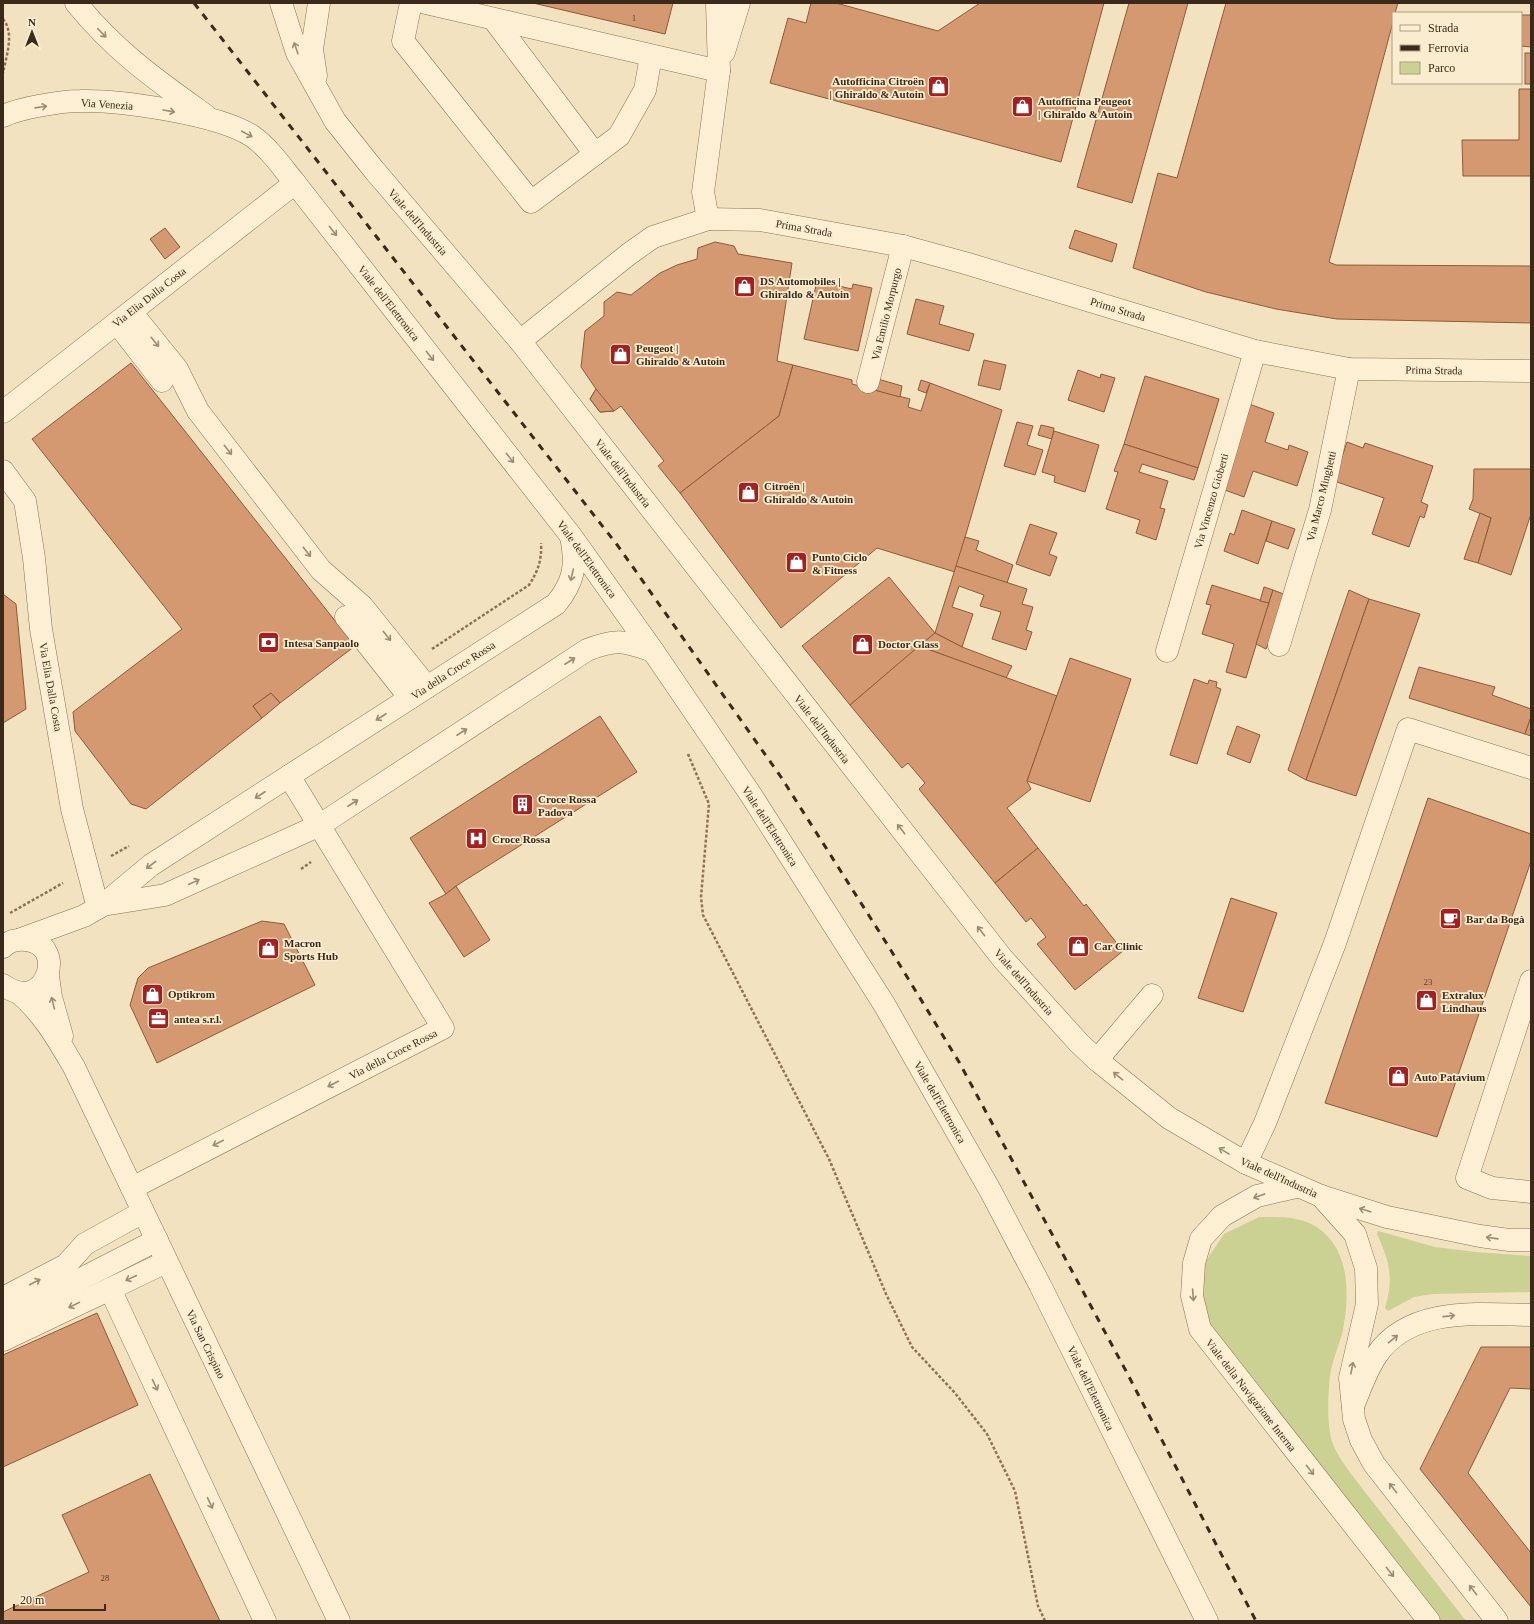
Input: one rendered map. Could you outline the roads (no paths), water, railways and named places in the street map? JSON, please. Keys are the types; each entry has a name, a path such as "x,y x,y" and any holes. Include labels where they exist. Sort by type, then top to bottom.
{"street":[{"path":"76,3 117,48 148,75 211,119"},
{"name":"Viale dell'Industria","path":"281,3 297,53 319,95 335,121 374,170 520,341 1002,958 1079,1043 1097,1060 1169,1118 1246,1164 1296,1187 1387,1217 1509,1240 1531,1240"},
{"path":"319,3 312,49 319,95"},
{"path":"412,3 403,41 531,202 618,136 645,90 651,56"},
{"path":"426,3 651,56 719,70"},
{"path":"717,3 719,70"},
{"path":"708,219 703,192 719,70 739,3"},
{"path":"494,20 595,154"},
{"name":"Via Venezia","path":"3,116 30,108 80,101 125,104 211,119"},
{"name":"Viale dell'Elettronica","path":"211,119 251,136 264,147 295,183 571,536 653,651 772,828 884,1004 938,1096 990,1190 1040,1285 1207,1621"},
{"name":"Via Elia Dalla Costa","path":"3,412 295,183"},
{"name":"Prima Strada","path":"520,341 653,237 708,219 760,220 903,246 965,263 1255,351 1349,369 1531,371"},
{"name":"Via Emilio Morpurgo","path":"868,382 903,246"},
{"path":"124,317 162,381"},
{"path":"124,317 177,369 198,411 321,570 362,606 409,664 418,692"},
{"name":"Via Vincenzo Gioberti","path":"1167,651 1255,351"},
{"name":"Via Marco Minghetti","path":"1279,645 1320,510 1349,369"},
{"name":"Via Elia Dalla Costa","path":"3,472 25,501 34,558 41,629 72,809 95,909"},
{"name":"Via della Croce Rossa","path":"11,989 28,993 36,990 48,967 59,940 151,864 556,604 565,593 574,571 574,553 571,536"},
{"path":"346,617 418,692"},
{"name":"Via della Croce Rossa","path":"12,943 95,909 164,895 320,824 588,650 615,641 626,642 653,651"},
{"path":"1246,1164 1265,1124 1335,943 1408,729 1531,768"},
{"name":"Via della Croce Rossa","path":"132,1188 443,1028 290,776"},
{"path":"12,943 38,944 48,967"},
{"name":"Via San Crispino","path":"48,967 51,997 61,1034 74,1067 339,1621"},
{"path":"1531,981 1467,1178 1492,1188 1531,1192"},
{"name":"Via San Crispino","path":"11,989 33,1005 55,1035 74,1067"},
{"path":"1097,1060 1152,995"},
{"name":"Viale della Navigazione Interna","path":"1296,1187 1257,1196 1222,1216 1201,1239 1194,1263 1192,1296 1200,1329 1429,1621"},
{"path":"1321,1196 1355,1234 1366,1268 1366,1304 1350,1378 1352,1407 1361,1440 1374,1464 1497,1621"},
{"path":"3,1298 66,1265 85,1244 143,1212"},
{"path":"3,1319 157,1240"},
{"path":"3,1340 166,1262"},
{"path":"110,1289 265,1621"},
{"path":"1352,1407 1376,1356 1392,1338 1412,1327 1437,1318 1469,1314 1531,1315"}],"railway":[{"path":"194,3 618,546 781,777 887,944 959,1062 1126,1371 1256,1621"}],"place":[{"name":"Autofficina Citroën | Ghiraldo & Autoin","path":"939,87"},
{"name":"Autofficina Peugeot | Ghiraldo & Autoin","path":"1023,107"},
{"name":"DS Automobiles | Ghiraldo & Autoin","path":"745,287"},
{"name":"Peugeot | Ghiraldo & Autoin","path":"621,354"},
{"name":"Citroën | Ghiraldo & Autoin","path":"748,492"},
{"name":"Punto Ciclo & Fitness","path":"796,563"},
{"name":"Intesa Sanpaolo","path":"269,643"},
{"name":"Doctor Glass","path":"862,644"},
{"name":"Croce Rossa Padova","path":"523,805"},
{"name":"Croce Rossa","path":"476,839"},
{"name":"Bar da Bogà","path":"1450,919"},
{"name":"Car Clinic","path":"1078,946"},
{"name":"Macron Sports Hub","path":"269,949"},
{"name":"Optikrom","path":"152,994"},
{"name":"Extralux Lindhaus","path":"1426,1001"},
{"name":"antea s.r.l.","path":"158,1019"},
{"name":"Auto Patavium","path":"1399,1077"}]}
